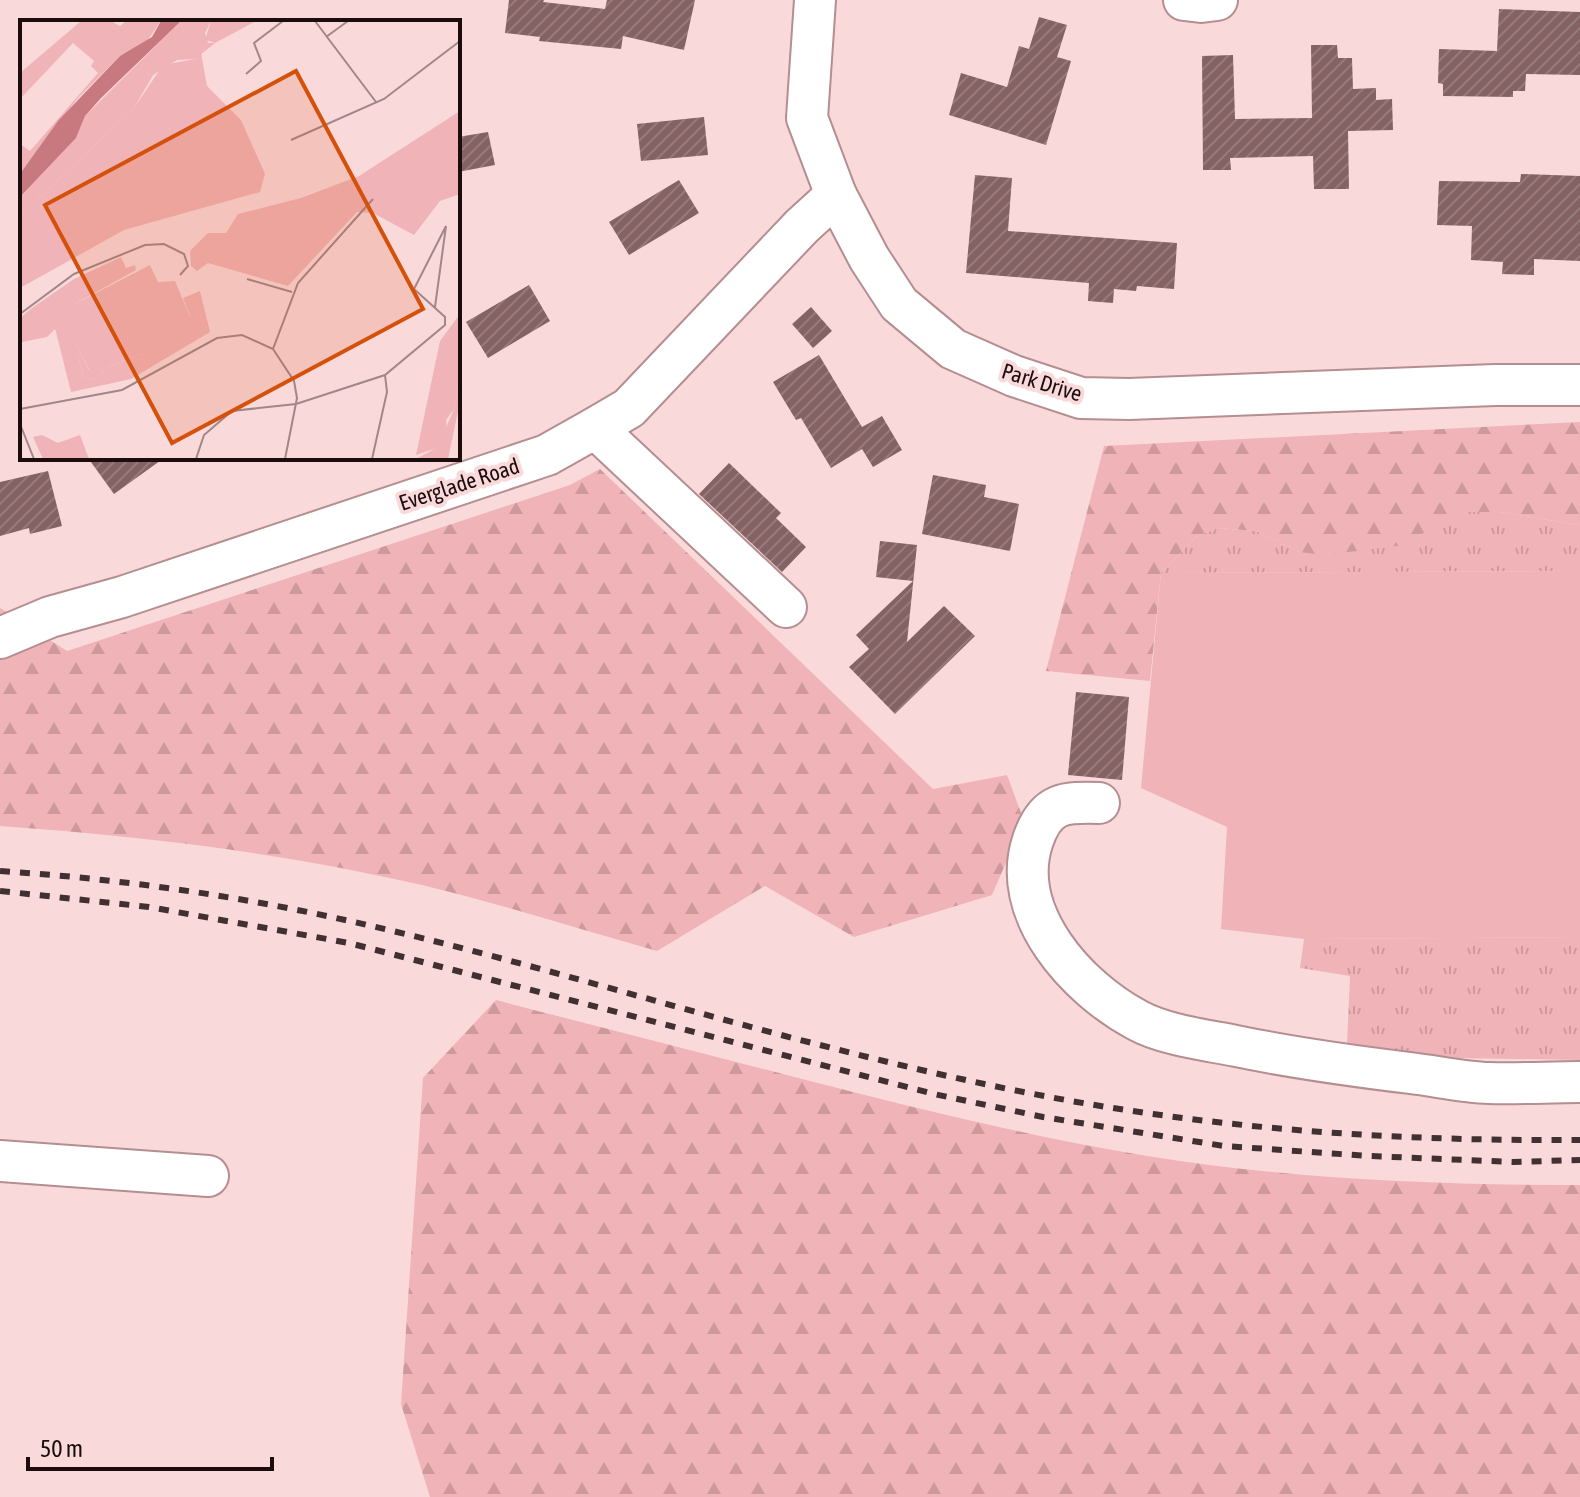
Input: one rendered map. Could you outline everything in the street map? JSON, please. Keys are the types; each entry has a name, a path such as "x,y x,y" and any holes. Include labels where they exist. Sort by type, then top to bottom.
{"street":[{"name":"Park Drive","path":"815,0 807,118 836,195 869,258 899,304 953,349 1014,376 1081,398 1145,399 1495,385 1580,385"},
{"path":"1184,0 1217,0"},
{"name":"Everglade Road","path":"0,638 50,617 122,597 547,455 629,408 802,226 836,195"},
{"path":"595,428 786,607"},
{"path":"1099,803 1069,802 1052,810 1038,827 1030,850 1028,895 1060,954 1098,996 1139,1022 1194,1038 1305,1060 1487,1083 1580,1082"},
{"path":"0,1161 208,1176"}],"green space":[{"path":"1580,422 1580,525 1500,512 1461,512 1446,518 1405,545 1324,555 1300,552 1256,531 1218,528 1196,537 1161,573 1150,681 1046,671 1104,446"},
{"path":"600,469 933,789 1007,775 1024,821 992,895 854,937 765,886 657,951 452,892 318,864 160,841 0,826 0,608 67,651 570,485"},
{"path":"1461,512 1500,512 1580,525 1580,571 1161,573 1196,537 1218,528 1256,531 1300,552"},
{"path":"1580,571 1580,937 1304,939 1221,929 1227,827 1141,788 1161,573"},
{"path":"1580,937 1580,1060 1456,1058 1347,1045 1350,976 1300,968 1304,939"},
{"path":"496,1000 933,1112 1147,1156 1255,1170 1363,1179 1580,1185 1580,1497 430,1497 401,1404 423,1078"}],"building":[{"path":"509,0 544,0 605,9 607,0 695,0 684,50 623,36 621,49 539,41 540,37 505,33"},
{"path":"1499,9 1580,12 1580,75 1526,74 1525,91 1513,91 1513,97 1443,96 1443,84 1438,83 1439,49 1497,51"},
{"path":"1039,17 1067,25 1057,57 1071,61 1046,145 949,115 961,73 1007,87 1019,46 1029,49"},
{"path":"1311,45 1337,45 1338,58 1352,58 1353,89 1376,88 1376,100 1392,99 1393,130 1348,131 1349,189 1314,189 1313,156 1230,158 1231,170 1203,170 1202,56 1233,55 1235,119 1312,118"},
{"path":"704,117 708,155 641,161 637,124"},
{"path":"488,132 495,165 460,172 460,137"},
{"path":"1521,174 1580,176 1580,261 1534,259 1534,275 1502,274 1503,262 1471,260 1472,226 1437,225 1439,181 1520,182"},
{"path":"975,175 1012,178 1008,231 1177,243 1174,289 1137,286 1136,291 1114,289 1113,303 1088,301 1089,283 966,273"},
{"path":"679,180 699,213 629,255 609,222"},
{"path":"529,285 550,321 488,358 466,322"},
{"path":"811,307 832,331 813,348 792,324"},
{"path":"819,355 862,427 882,416 902,450 873,467 862,449 831,468 801,418 796,420 773,382"},
{"path":"89,460 161,460 114,494"},
{"path":"729,463 781,513 776,518 806,547 782,572 699,494"},
{"path":"48,471 62,526 30,534 29,528 0,536 0,482"},
{"path":"933,475 986,485 984,497 1019,504 1010,551 922,534"},
{"path":"880,541 917,545 907,642 944,606 975,636 895,714 849,667 869,649 856,635 913,581 876,577"},
{"path":"1076,692 1129,697 1122,780 1068,775"}],"railway":[{"path":"0,871 185,890 322,915 485,954 875,1059 1073,1101 1206,1121 1313,1131 1473,1139 1580,1140"},
{"path":"0,891 149,907 349,943 934,1094 1043,1117 1224,1146 1513,1162 1580,1160"}]}
